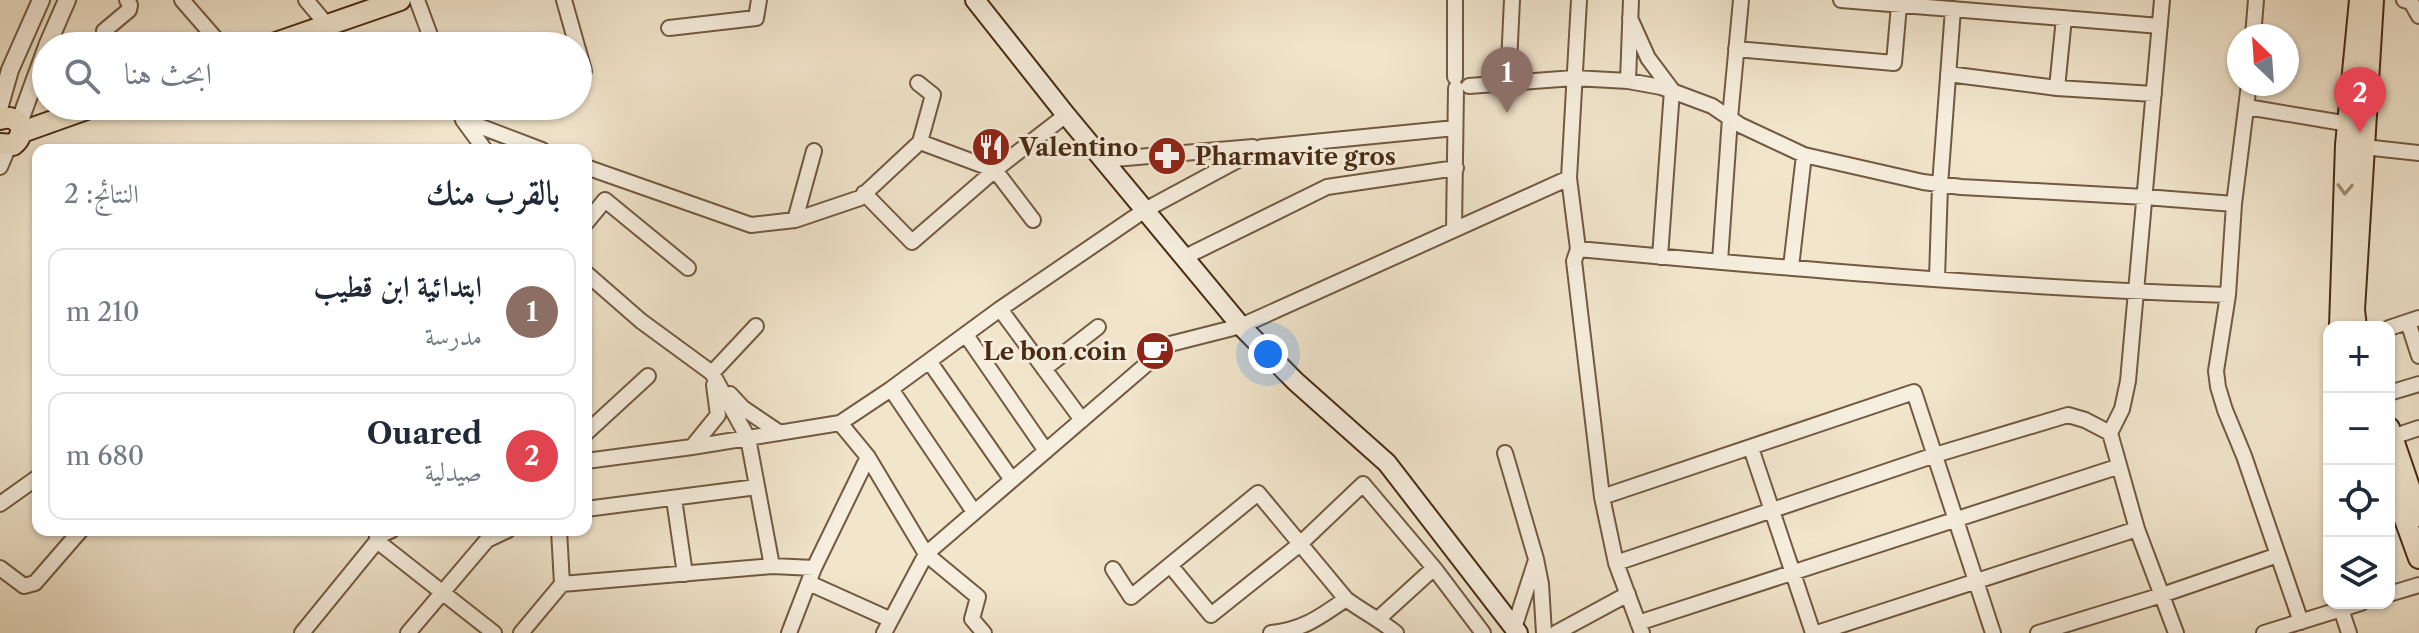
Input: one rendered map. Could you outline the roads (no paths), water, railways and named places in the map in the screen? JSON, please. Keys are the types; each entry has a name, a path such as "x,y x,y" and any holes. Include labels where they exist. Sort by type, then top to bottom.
{"main road":[{"path":"307,32 400,0"},
{"path":"975,0 1241,326 1295,381 1387,463 1516,630"},
{"path":"2355,321 2356,146 2349,124 2360,0"},
{"path":"2341,321 2373,0"},
{"path":"10,133 51,120"},
{"path":"2395,446 2418,506"},
{"path":"2395,492 2419,558"}],"street":[{"path":"0,105 10,70 41,0"},
{"path":"53,32 67,0"},
{"path":"104,32 129,10 127,0"},
{"path":"182,0 210,32"},
{"path":"306,0 327,25"},
{"path":"417,0 429,32"},
{"path":"564,0 574,32"},
{"path":"669,28 756,18 759,0"},
{"path":"1454,229 1455,128 1460,84 1455,0"},
{"path":"1508,84 1512,0"},
{"path":"1579,0 1569,178 1578,249 1574,261 1602,497 1616,563 1640,628 1793,573 2117,467"},
{"path":"1628,81 1631,0"},
{"path":"1720,261 1741,0"},
{"path":"1841,0 2160,26"},
{"path":"2162,0 2128,381 2122,409 2110,433 2117,467 2137,529 2176,633"},
{"path":"2254,24 2256,0"},
{"path":"2411,1 2419,16"},
{"path":"1736,49 1894,63 1899,5"},
{"path":"1937,278 1940,185 1953,9"},
{"path":"1630,18 1648,58 1672,90 1660,257"},
{"path":"2057,88 2064,18"},
{"path":"0,66 32,22"},
{"path":"1948,74 2057,88 2154,94"},
{"path":"1460,84 1508,84 1574,78 1628,81 1672,90 1712,106 1804,155 1940,185 2234,204"},
{"path":"0,167 10,133 32,80"},
{"path":"592,169 751,225 795,220 860,198 920,142 933,95 918,83"},
{"path":"2248,96 2234,204 2228,295 2217,358 2218,387 2301,622"},
{"path":"2247,107 2349,124"},
{"path":"864,193 912,242 995,170 1066,115"},
{"path":"465,120 481,144"},
{"path":"475,120 527,144"},
{"path":"1103,160 1455,128"},
{"path":"509,144 520,141"},
{"path":"920,142 995,170 1033,220"},
{"path":"2356,146 2419,153"},
{"path":"592,460 840,423 1145,210 1262,147"},
{"path":"795,220 814,151"},
{"path":"1791,267 1804,155"},
{"path":"1185,257 1327,187 1456,168"},
{"path":"562,584 772,566 812,576 886,626 926,554 1170,344 1241,326 1569,178"},
{"path":"592,216 605,200 688,268"},
{"path":"1578,249 1937,278 2228,295"},
{"path":"592,278 641,321 712,373 743,408 780,433"},
{"path":"1000,309 1082,420"},
{"path":"2413,320 2419,356"},
{"path":"712,373 756,326"},
{"path":"1044,369 1098,327"},
{"path":"966,335 1046,451"},
{"path":"929,361 1012,480"},
{"path":"712,373 748,438 772,566"},
{"path":"692,447 718,415 712,373"},
{"path":"592,427 648,376"},
{"path":"2395,391 2419,384"},
{"path":"891,389 974,512"},
{"path":"1602,497 1914,392 1993,633"},
{"path":"1616,563 1935,455 2068,415 2110,433"},
{"path":"840,423 868,457 926,554 978,597 970,626 984,633"},
{"path":"2395,432 2419,428"},
{"path":"1751,448 1815,633 2137,529"},
{"path":"1505,453 1536,559 1544,633"},
{"path":"789,633 868,457"},
{"path":"0,504 32,481"},
{"path":"1170,565 1211,615 1300,544 1363,484 1434,568 1483,633"},
{"path":"592,508 757,487"},
{"path":"1113,569 1131,597 1258,493 1346,599 1396,633"},
{"path":"674,499 685,574"},
{"path":"1406,534 1429,517"},
{"path":"0,568 28,587 76,536"},
{"path":"302,633 377,536 494,633"},
{"path":"408,633 487,540 495,536"},
{"path":"521,633 562,584 559,536"},
{"path":"2038,633 2278,555"},
{"path":"1516,630 1536,559"},
{"path":"1378,619 1434,568"},
{"path":"2395,592 2419,585"},
{"path":"1556,633 1628,594"},
{"path":"1271,633 1288,632 1312,623 1346,599"},
{"path":"2264,633 2341,609 2349,633"}],"place":[{"name":"ابتدائية ابن قطيب","path":"1507,113"},
{"name":"Ouared","path":"2360,133"},
{"name":"Valentino","path":"991,147"},
{"name":"Pharmavite gros","path":"1167,156"},
{"name":"Le bon coin","path":"1155,351"}]}
